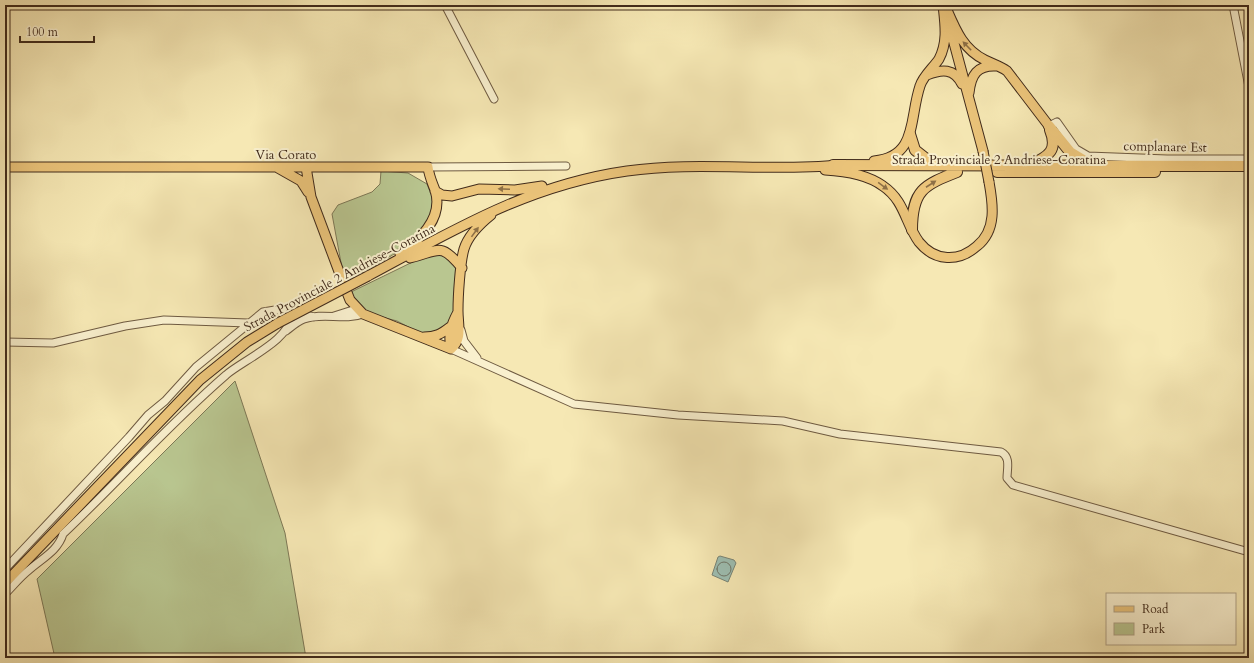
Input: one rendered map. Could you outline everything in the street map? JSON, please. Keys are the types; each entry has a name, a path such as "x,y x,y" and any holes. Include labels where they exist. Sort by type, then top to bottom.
{"highway":[{"path":"1030,165 1045,158 1050,153 1053,138 1049,126"},
{"path":"1049,126 1070,152 1094,165"},
{"path":"910,134 916,150 934,165"},
{"name":"Strada Provinciale 2 Andriese-Coratina","path":"833,168 934,165 1249,166"},
{"name":"Strada Provinciale 2 Andriese-Coratina","path":"833,168 957,172 1249,173"},
{"path":"912,230 912,210 917,198 926,186 957,172"}],"main road":[{"path":"944,5 956,33 963,43 984,60 1000,66 1007,71 1049,126"},
{"path":"833,168 884,160 903,148 910,134 919,88 939,59 945,44 946,32 944,5"},
{"path":"833,168 871,179 884,186 896,198 904,210 912,230 924,246 940,256 953,258 967,255 982,242 990,228 993,211 989,182 983,150 944,5"},
{"path":"968,98 970,84 974,73 982,67 1000,66"},
{"path":"927,75 941,70 951,72 958,77 968,98"},
{"name":"Strada Provinciale 2 Andriese-Coratina","path":"5,583 200,380 247,342 278,323 478,218 513,202 571,182 650,169 750,166 833,168"},
{"name":"Via Corato","path":"5,167 428,167"},
{"path":"275,167 301,181"},
{"path":"306,167 300,175 301,181 311,197"},
{"path":"306,167 311,197 348,296 359,312 451,349"},
{"path":"378,271 406,250 428,227 435,214 435,191 429,177 428,167"},
{"path":"435,191 442,195 452,196 479,189 515,190 571,182"},
{"path":"451,349 458,339 460,326 458,312 464,249 483,221 513,202"},
{"path":"392,263 441,250 451,254 462,268"},
{"path":"419,337 434,337 442,334 450,327 458,312"},
{"path":"450,327 449,338 451,349"}],"street":[{"path":"445,5 494,99"},
{"path":"1233,5 1249,87"},
{"name":"complanare Est","path":"1049,126 1057,122 1076,149 1088,156 1167,159 1249,159"},
{"name":"Via Corato","path":"428,167 566,166"},
{"path":"340,313 346,305 348,296"},
{"path":"5,568 148,415 165,401 196,367 248,323 263,312 275,310 285,310 314,317"},
{"path":"285,310 290,317 286,331"},
{"path":"332,317 340,313 359,312"},
{"path":"5,594 29,570 50,553 61,541 63,534 164,432 235,367 274,343 286,331 303,319 314,317 354,317 359,312"},
{"path":"5,342 53,343 125,326 164,320 248,323"},
{"path":"460,326 464,341 472,354 480,361"},
{"path":"451,349 574,404 678,415 776,420 840,434 1001,452 1005,454 1008,459 1007,478 1013,485 1249,552"}],"green space":[{"path":"381,171 408,173 427,184 435,205 432,219 413,241 347,281 342,268 332,214 338,205 372,192 380,184"},
{"path":"444,252 457,268 453,318 437,335 420,333 397,321 367,313 356,304 351,292 431,253"},
{"path":"235,381 285,533 306,658 55,658 37,579"}],"water":[{"path":"720,556 734,560 736,563 728,582 712,575 718,557"}]}
